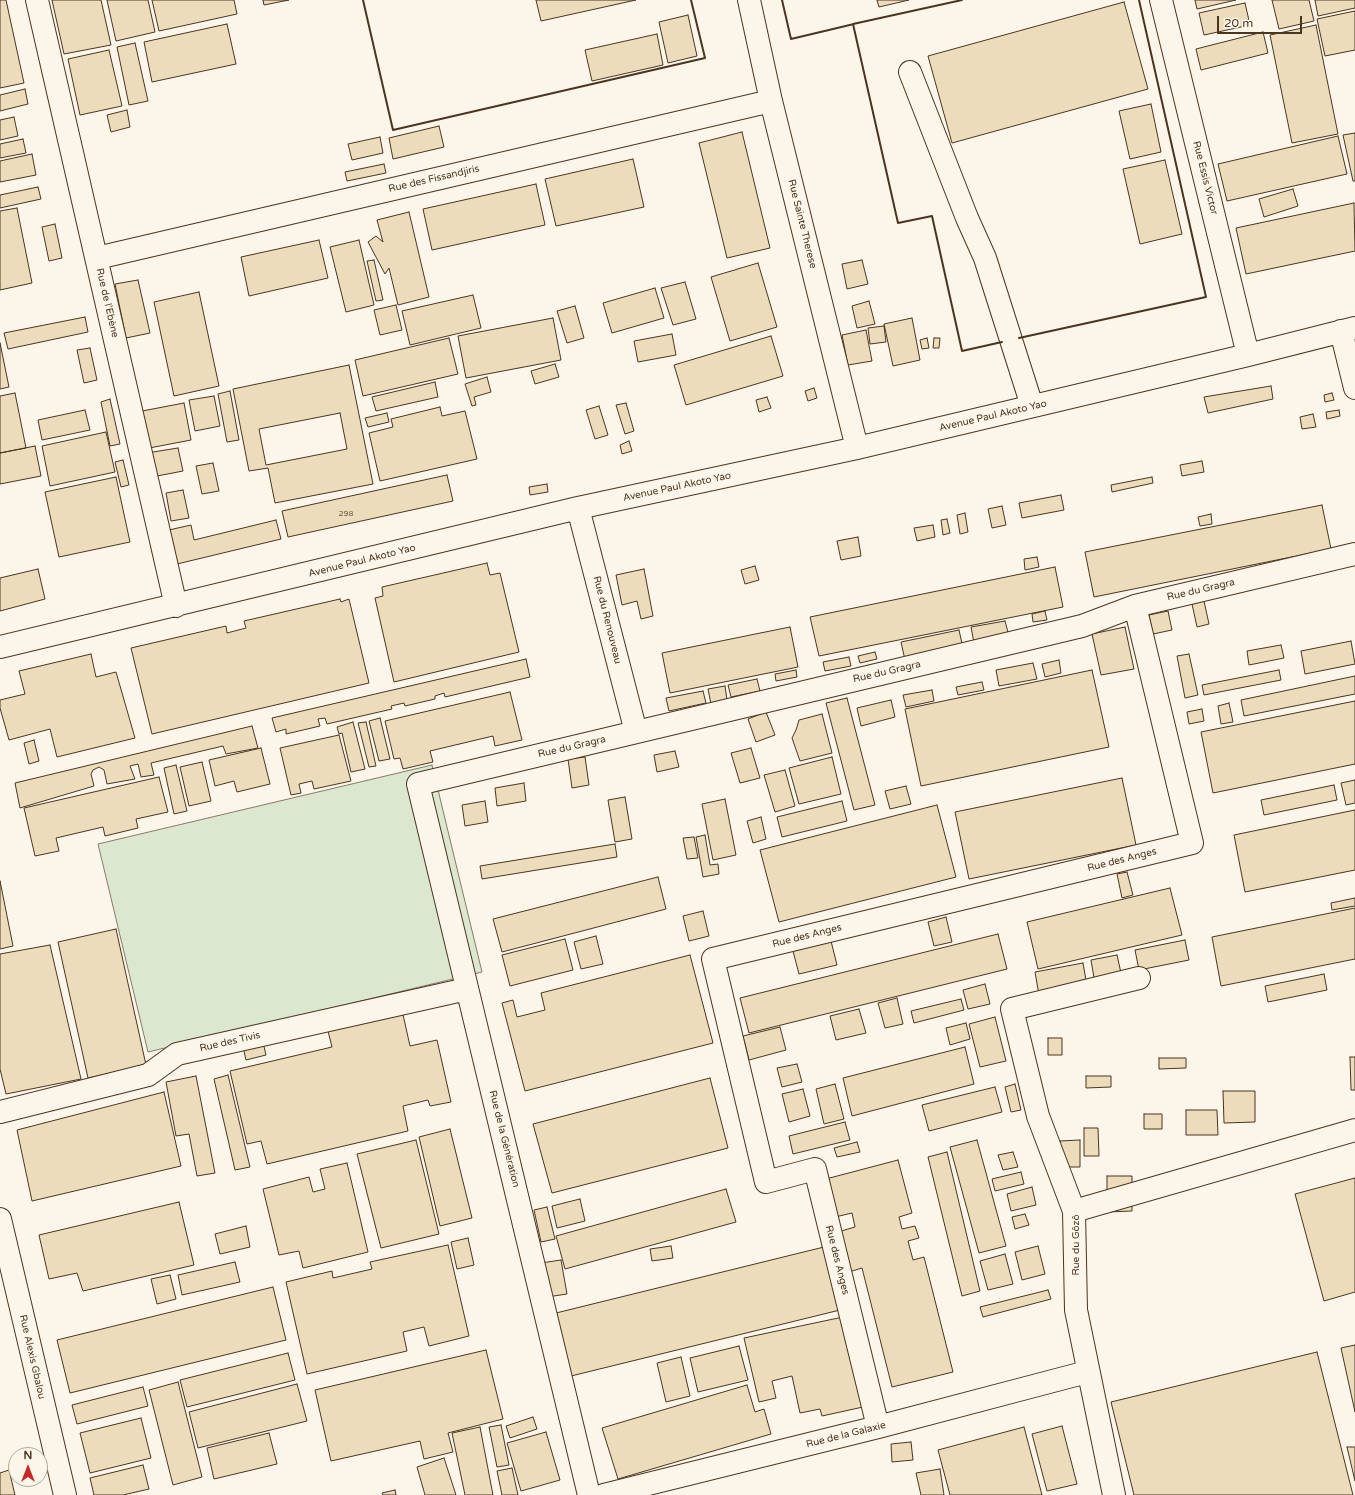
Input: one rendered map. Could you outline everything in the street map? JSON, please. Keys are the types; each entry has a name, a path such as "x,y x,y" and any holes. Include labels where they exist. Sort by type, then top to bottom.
{"street":[{"name":"Rue de l'Ebène","path":"37,0 176,606"},
{"name":"Rue Sainte Therese","path":"749,0 771,101 857,448"},
{"name":"Rue Essis Victor","path":"1161,0 1248,356"},
{"path":"910,72 967,218 985,258 1032,406"},
{"name":"Rue des Fissandjiris","path":"97,258 771,101"},
{"name":"Avenue Paul Akoto Yao","path":"0,647 176,606 578,508 857,448 1248,356 1348,330"},
{"path":"1348,330 1355,388"},
{"name":"Rue du Renouveau","path":"578,508 636,732"},
{"name":"Rue du Gragra","path":"418,784 1082,626 1135,606 1355,554"},
{"name":"Rue des Anges","path":"878,1427 815,1169 766,1182 713,959 1192,843 1135,606"},
{"name":"Rue de la Génération","path":"418,784 589,1495"},
{"path":"1074,1211 1038,1116 1012,1009 1139,978"},
{"name":"Rue des Tivis","path":"0,1112 148,1075 177,1054 467,989"},
{"name":"Rue du Gôzô","path":"1114,1495 1087,1372 1076,1310 1074,1211 1355,1130"},
{"name":"Rue Alexis Gbalou","path":"0,1219 6,1275 64,1495"},
{"name":"Rue de la Galaxie","path":"604,1495 878,1427 1087,1372"}],"green space":[{"path":"432,765 482,972 148,1052 98,844"}],"building":[{"path":"0,0 6,0 24,83 0,88"},
{"path":"52,0 101,0 111,45 64,54"},
{"path":"107,0 148,0 155,32 116,41"},
{"path":"152,0 234,0 237,14 159,31"},
{"path":"263,0 289,0 264,5"},
{"path":"536,0 636,0 541,21"},
{"path":"877,0 909,0 879,7"},
{"path":"1195,0 1236,0 1197,9"},
{"path":"1272,0 1309,0 1314,21 1279,29"},
{"path":"1315,0 1355,0 1355,8 1318,16"},
{"path":"1124,2 1148,89 952,143 928,56"},
{"path":"1245,3 1250,25 1204,35 1199,13"},
{"path":"1355,11 1355,50 1325,56 1317,19"},
{"path":"688,15 697,56 668,63 659,22"},
{"path":"227,24 236,64 152,82 144,42"},
{"path":"1316,25 1338,134 1292,143 1270,35"},
{"path":"1263,32 1268,53 1201,70 1196,49"},
{"path":"657,34 663,65 592,81 585,50"},
{"path":"135,43 148,101 129,105 117,47"},
{"path":"109,50 122,106 80,115 68,59"},
{"path":"25,89 28,104 0,111 0,95"},
{"path":"1151,104 1161,152 1130,159 1119,111"},
{"path":"127,110 130,127 111,132 107,115"},
{"path":"14,117 18,136 0,140 0,120"},
{"path":"439,126 444,147 393,159 389,138"},
{"path":"742,132 770,248 727,258 699,143"},
{"path":"1355,133 1355,181 1353,181 1343,135"},
{"path":"1338,136 1347,174 1227,201 1218,164"},
{"path":"380,137 383,153 352,160 348,144"},
{"path":"23,139 26,153 0,158 0,144"},
{"path":"32,154 36,175 0,182 0,161"},
{"path":"633,159 644,207 556,226 545,179"},
{"path":"1165,160 1182,234 1140,244 1123,169"},
{"path":"384,164 386,173 347,181 345,172"},
{"path":"536,184 545,225 432,250 423,209"},
{"path":"38,187 41,199 0,208 0,195"},
{"path":"1293,189 1298,206 1264,217 1259,199"},
{"path":"1354,203 1355,251 1246,274 1236,228"},
{"path":"17,208 32,283 0,290 0,211"},
{"path":"409,212 429,297 398,305 389,268 385,274 368,242 376,236 383,242 377,220"},
{"path":"55,224 62,258 49,261 42,227"},
{"path":"319,240 328,278 249,296 241,257"},
{"path":"359,240 374,305 346,312 330,247"},
{"path":"374,260 383,300 376,301 367,261"},
{"path":"862,260 868,284 847,289 842,264"},
{"path":"758,263 777,327 730,341 711,277"},
{"path":"138,280 150,333 126,338 115,284"},
{"path":"685,282 696,319 673,325 661,288"},
{"path":"655,288 664,318 612,333 603,303"},
{"path":"199,292 219,386 174,396 154,302"},
{"path":"473,295 481,328 410,345 402,311"},
{"path":"869,301 875,324 857,328 852,306"},
{"path":"396,305 402,330 380,335 374,310"},
{"path":"575,306 584,338 567,343 557,311"},
{"path":"85,317 88,332 8,349 4,333"},
{"path":"553,318 561,360 466,378 458,336"},
{"path":"912,318 920,360 893,366 884,324"},
{"path":"884,326 886,342 870,344 868,328"},
{"path":"866,330 872,361 848,365 842,335"},
{"path":"672,334 676,355 638,362 634,341"},
{"path":"771,336 783,376 686,405 674,365"},
{"path":"449,338 458,374 363,396 355,360"},
{"path":"927,338 929,348 922,349 920,340"},
{"path":"934,338 940,338 939,348 933,348"},
{"path":"0,343 9,387 0,389"},
{"path":"90,348 97,380 84,383 77,350"},
{"path":"555,364 559,377 535,384 531,371"},
{"path":"349,365 373,484 275,503 268,468 249,471 233,389","holes":["340,413 347,449 266,465 259,429"]},
{"path":"487,377 491,392 474,397 476,405 472,406 465,384"},
{"path":"435,382 438,397 376,411 372,397"},
{"path":"1271,386 1273,399 1208,413 1204,397"},
{"path":"814,388 817,398 808,401 805,391"},
{"path":"230,391 239,440 227,442 218,394"},
{"path":"15,393 26,448 0,453 0,396"},
{"path":"1332,393 1334,400 1325,402 1324,395"},
{"path":"214,396 220,426 195,431 189,400"},
{"path":"767,397 771,408 759,412 756,400"},
{"path":"110,399 120,444 110,446 101,402"},
{"path":"184,403 191,440 144,449 137,412"},
{"path":"626,403 634,431 625,434 616,405"},
{"path":"599,406 608,435 595,439 586,410"},
{"path":"440,407 442,416 465,411 477,459 380,481 369,433 393,427 391,419"},
{"path":"85,410 90,430 42,440 38,420"},
{"path":"1339,410 1340,416 1327,419 1326,412"},
{"path":"387,413 389,422 368,427 365,418"},
{"path":"1313,414 1316,427 1302,429 1300,417"},
{"path":"106,432 115,472 50,486 42,446"},
{"path":"629,441 632,451 622,454 620,445"},
{"path":"35,446 41,476 0,484 0,453"},
{"path":"178,448 183,471 152,477 147,453"},
{"path":"123,460 129,485 121,487 115,462"},
{"path":"1202,461 1204,472 1182,476 1180,465"},
{"path":"213,463 219,491 202,494 196,466"},
{"path":"447,475 453,501 288,537 282,511"},
{"path":"116,477 130,542 59,557 45,492"},
{"path":"1152,477 1153,483 1112,492 1111,485"},
{"path":"547,484 548,492 530,495 529,487"},
{"path":"183,490 189,518 171,521 166,493"},
{"path":"1061,495 1064,510 1022,518 1019,503"},
{"path":"1322,505 1331,549 1094,597 1085,552"},
{"path":"1002,506 1006,525 992,528 988,509"},
{"path":"965,513 968,532 960,534 957,515"},
{"path":"1211,514 1212,524 1200,526 1198,517"},
{"path":"947,519 950,533 943,535 941,520"},
{"path":"276,520 281,539 177,564 169,530 191,525 194,540"},
{"path":"933,525 935,537 917,541 914,528"},
{"path":"858,537 861,556 841,560 837,541"},
{"path":"1037,557 1039,567 1025,570 1024,559"},
{"path":"487,563 490,575 500,573 519,652 394,682 375,598 383,596 382,587"},
{"path":"755,566 759,580 745,584 741,570"},
{"path":"1055,567 1063,607 819,656 810,617"},
{"path":"38,569 45,599 0,611 0,578"},
{"path":"644,569 653,616 641,619 637,601 622,605 616,575"},
{"path":"340,599 341,602 349,599 369,683 152,734 131,648 226,626 227,633 246,628 244,621"},
{"path":"1204,601 1209,624 1197,627 1192,604"},
{"path":"1045,611 1047,620 1033,622 1032,614"},
{"path":"1168,611 1172,630 1153,634 1149,615"},
{"path":"1005,621 1009,636 974,643 971,627"},
{"path":"790,627 798,667 670,693 662,653"},
{"path":"1125,627 1134,669 1101,675 1092,634"},
{"path":"959,630 963,648 905,660 901,642"},
{"path":"1351,641 1355,664 1305,674 1301,651"},
{"path":"1281,645 1284,658 1249,665 1247,651"},
{"path":"875,652 877,659 860,663 858,656"},
{"path":"91,654 96,677 116,672 135,738 57,757 50,729 9,740 0,708 0,700 25,694 19,671"},
{"path":"1189,654 1198,695 1185,698 1177,656"},
{"path":"849,657 851,666 825,671 823,662"},
{"path":"526,659 530,677 445,697 444,693 435,696 435,699 405,706 404,703 391,706 392,709 327,724 325,718 318,719 320,726 286,734 286,729 276,732 272,718"},
{"path":"1059,660 1061,673 1045,677 1042,664"},
{"path":"1033,663 1037,679 999,686 996,670"},
{"path":"796,670 797,677 776,681 775,674"},
{"path":"1092,670 1109,747 921,786 905,709"},
{"path":"1279,670 1281,680 1204,695 1202,685"},
{"path":"1355,676 1355,694 1244,716 1241,700"},
{"path":"757,679 760,691 731,697 728,685"},
{"path":"982,682 984,690 958,695 956,687"},
{"path":"725,686 727,700 711,704 708,689"},
{"path":"932,690 934,701 906,707 903,695"},
{"path":"703,691 706,703 669,711 666,698"},
{"path":"510,692 522,740 495,746 493,736 430,751 433,762 403,769 400,758 394,759 385,721"},
{"path":"847,698 875,805 854,810 826,703"},
{"path":"891,700 895,717 861,726 857,708"},
{"path":"1355,701 1355,764 1213,793 1201,732"},
{"path":"1229,703 1233,722 1221,724 1218,706"},
{"path":"1202,709 1204,721 1189,724 1187,712"},
{"path":"766,712 775,735 756,742 748,719"},
{"path":"822,714 832,753 800,761 792,738 799,720"},
{"path":"380,718 390,759 379,761 369,721"},
{"path":"353,722 365,769 351,772 342,733 339,734 337,727"},
{"path":"366,722 376,766 369,767 358,723"},
{"path":"252,726 258,748 226,754 223,746 151,763 154,775 141,777 138,764 130,766 135,779 107,784 104,770 99,767 93,770 91,774 94,786 20,808 15,783"},
{"path":"339,735 351,781 314,789 312,781 299,784 301,793 291,795 280,748"},
{"path":"34,740 39,761 29,764 24,743"},
{"path":"261,748 270,784 237,792 234,781 215,786 209,760"},
{"path":"751,748 760,778 740,783 731,753"},
{"path":"675,751 679,767 657,772 654,755"},
{"path":"585,757 589,785 572,788 568,759"},
{"path":"832,757 841,794 799,804 789,768"},
{"path":"202,762 211,801 189,806 180,767"},
{"path":"176,765 187,811 174,814 164,768"},
{"path":"785,770 795,806 775,812 764,775"},
{"path":"159,777 168,812 136,819 138,828 105,836 103,827 56,838 59,851 35,856 24,808"},
{"path":"1122,778 1136,845 969,879 955,812"},
{"path":"1355,780 1355,803 1346,805 1341,783"},
{"path":"524,783 526,801 497,806 495,788"},
{"path":"1334,785 1337,800 1264,815 1261,800"},
{"path":"906,786 911,804 890,809 885,791"},
{"path":"625,797 632,839 615,842 608,800"},
{"path":"725,799 736,855 713,860 702,804"},
{"path":"485,801 488,822 465,826 462,805"},
{"path":"842,801 847,821 782,837 777,817"},
{"path":"937,805 956,877 779,922 760,850"},
{"path":"1355,810 1355,870 1245,892 1234,835"},
{"path":"761,817 766,839 753,843 747,821"},
{"path":"705,835 710,865 718,864 719,874 703,877 696,837"},
{"path":"694,837 698,858 687,859 683,838"},
{"path":"615,844 617,857 482,879 480,866"},
{"path":"1127,872 1133,895 1122,898 1117,874"},
{"path":"658,877 666,909 502,952 493,919"},
{"path":"0,881 13,946 0,949"},
{"path":"1170,888 1182,935 1038,969 1027,922"},
{"path":"1355,898 1355,906 1332,910 1331,903"},
{"path":"1355,908 1355,959 1221,986 1212,937"},
{"path":"703,911 709,936 689,941 683,916"},
{"path":"946,917 952,942 934,946 928,922"},
{"path":"116,929 146,1065 88,1078 58,942"},
{"path":"998,934 1007,969 749,1033 740,998"},
{"path":"596,936 603,964 581,969 574,942"},
{"path":"565,939 573,970 510,986 502,955"},
{"path":"1185,940 1189,960 1139,970 1135,950"},
{"path":"831,941 837,965 799,974 793,951"},
{"path":"50,945 81,1079 6,1094 0,1069 0,954"},
{"path":"690,955 713,1043 525,1091 502,1003 513,1000 517,1017 545,1010 541,993"},
{"path":"1117,955 1121,973 1094,978 1091,960"},
{"path":"1083,963 1087,986 1039,995 1035,972"},
{"path":"1324,974 1327,990 1268,1002 1265,986"},
{"path":"985,984 990,1004 968,1009 963,990"},
{"path":"897,998 903,1024 885,1028 878,1003"},
{"path":"961,999 964,1010 914,1023 911,1011"},
{"path":"859,1009 866,1033 836,1040 830,1016"},
{"path":"402,1010 410,1046 437,1040 451,1102 430,1106 428,1100 403,1106 408,1131 267,1164 261,1141 247,1144 230,1071 332,1047 327,1027"},
{"path":"995,1017 1006,1061 980,1067 969,1024"},
{"path":"966,1023 970,1039 950,1045 946,1028"},
{"path":"780,1027 786,1050 749,1060 743,1036"},
{"path":"262,1038 266,1055 246,1060 242,1042"},
{"path":"1048,1038 1062,1038 1062,1055 1048,1055"},
{"path":"965,1047 974,1084 852,1116 843,1078"},
{"path":"1350,1057 1355,1057 1355,1090 1351,1090"},
{"path":"1159,1058 1186,1058 1186,1068 1159,1069"},
{"path":"797,1064 802,1082 782,1087 777,1068"},
{"path":"228,1075 250,1167 235,1170 214,1079"},
{"path":"196,1076 215,1173 197,1176 189,1134 176,1136 166,1082"},
{"path":"1086,1076 1111,1076 1111,1087 1086,1088"},
{"path":"710,1078 728,1148 552,1193 533,1124"},
{"path":"835,1084 844,1119 824,1124 816,1089"},
{"path":"1015,1084 1021,1110 1011,1112 1005,1087"},
{"path":"995,1087 1002,1112 929,1131 922,1105"},
{"path":"803,1089 810,1116 789,1122 782,1094"},
{"path":"1223,1091 1255,1091 1255,1122 1224,1123"},
{"path":"164,1092 181,1166 32,1201 17,1130"},
{"path":"1186,1110 1217,1110 1218,1135 1186,1135"},
{"path":"1144,1114 1162,1114 1162,1129 1144,1129"},
{"path":"845,1122 850,1140 793,1154 789,1136"},
{"path":"1084,1128 1098,1128 1099,1156 1084,1156"},
{"path":"450,1129 472,1218 440,1226 419,1137"},
{"path":"416,1140 439,1234 381,1248 357,1154"},
{"path":"977,1140 1006,1246 979,1253 950,1147"},
{"path":"1080,1140 1080,1167 1061,1167 1060,1141"},
{"path":"857,1142 860,1152 837,1157 834,1148"},
{"path":"947,1152 980,1291 962,1296 928,1157"},
{"path":"1013,1152 1018,1167 1003,1170 998,1155"},
{"path":"898,1160 912,1213 899,1217 902,1229 915,1226 919,1238 908,1241 913,1260 924,1257 953,1372 892,1387 862,1268 849,1272 838,1232 855,1227 852,1213 831,1218 822,1180"},
{"path":"347,1163 368,1252 303,1268 299,1251 279,1255 263,1189 309,1177 313,1192 325,1189 320,1169"},
{"path":"1021,1172 1024,1184 995,1191 992,1179"},
{"path":"1107,1176 1132,1176 1132,1211 1107,1212"},
{"path":"1355,1178 1355,1292 1324,1301 1295,1194"},
{"path":"1032,1187 1036,1205 1011,1211 1007,1194"},
{"path":"726,1189 736,1222 565,1269 556,1236"},
{"path":"580,1199 585,1221 557,1228 552,1206"},
{"path":"179,1202 194,1265 83,1291 77,1273 49,1279 39,1235"},
{"path":"547,1207 555,1239 541,1242 534,1210"},
{"path":"1025,1214 1029,1225 1015,1229 1012,1217"},
{"path":"246,1226 250,1247 220,1254 215,1234"},
{"path":"468,1238 474,1265 457,1269 451,1242"},
{"path":"448,1245 469,1336 429,1346 424,1327 403,1332 407,1351 307,1374 286,1282 332,1271 333,1278 372,1269 370,1262"},
{"path":"671,1246 673,1258 652,1261 650,1249"},
{"path":"1038,1246 1045,1274 1022,1280 1015,1252"},
{"path":"824,1247 840,1310 571,1376 556,1313"},
{"path":"1005,1254 1013,1284 988,1290 980,1261"},
{"path":"561,1260 567,1294 547,1297 541,1263"},
{"path":"235,1262 240,1282 182,1295 178,1275"},
{"path":"170,1275 176,1299 157,1304 151,1279"},
{"path":"273,1287 286,1340 70,1393 57,1340"},
{"path":"1048,1290 1051,1299 983,1317 980,1307"},
{"path":"843,1317 863,1407 822,1416 820,1409 800,1413 792,1376 772,1381 776,1398 759,1402 744,1338"},
{"path":"1355,1345 1355,1412 1341,1348"},
{"path":"739,1346 748,1380 698,1392 690,1358"},
{"path":"486,1350 503,1419 448,1433 453,1452 424,1459 420,1441 331,1461 315,1390"},
{"path":"1317,1352 1353,1495 1134,1495 1111,1402"},
{"path":"288,1353 295,1380 187,1407 180,1380"},
{"path":"681,1357 690,1396 666,1402 657,1363"},
{"path":"178,1382 202,1477 173,1485 149,1390"},
{"path":"297,1384 307,1421 198,1448 189,1412"},
{"path":"747,1385 755,1412 764,1409 771,1434 618,1479 602,1428"},
{"path":"143,1387 148,1406 77,1424 72,1405"},
{"path":"533,1417 537,1429 510,1438 506,1426"},
{"path":"141,1418 151,1458 90,1473 80,1433"},
{"path":"501,1425 509,1465 497,1467 489,1427"},
{"path":"1062,1426 1077,1484 1047,1491 1032,1434"},
{"path":"480,1427 493,1495 465,1495 452,1433"},
{"path":"1024,1427 1042,1495 950,1495 938,1450"},
{"path":"546,1432 560,1480 521,1491 507,1443"},
{"path":"269,1433 277,1464 214,1479 207,1448"},
{"path":"911,1442 913,1460 892,1462 891,1444"},
{"path":"1347,1447 1355,1447 1355,1481"},
{"path":"444,1458 456,1495 425,1495 417,1467"},
{"path":"143,1465 149,1489 123,1495 94,1495 90,1478"},
{"path":"512,1468 518,1495 502,1495 497,1471"},
{"path":"940,1469 944,1495 921,1495 916,1473"},
{"path":"8,1470 8,1487 13,1487 15,1495 0,1495 0,1473"},
{"path":"395,1490 396,1495 383,1495 382,1493"}],"wall":[{"path":"363,0 393,130 705,58 691,0"},
{"path":"782,0 791,39 854,24"},
{"path":"962,0 853,24 898,223 932,216 962,351 1002,342"},
{"path":"1019,338 1206,297 1139,0"}]}
